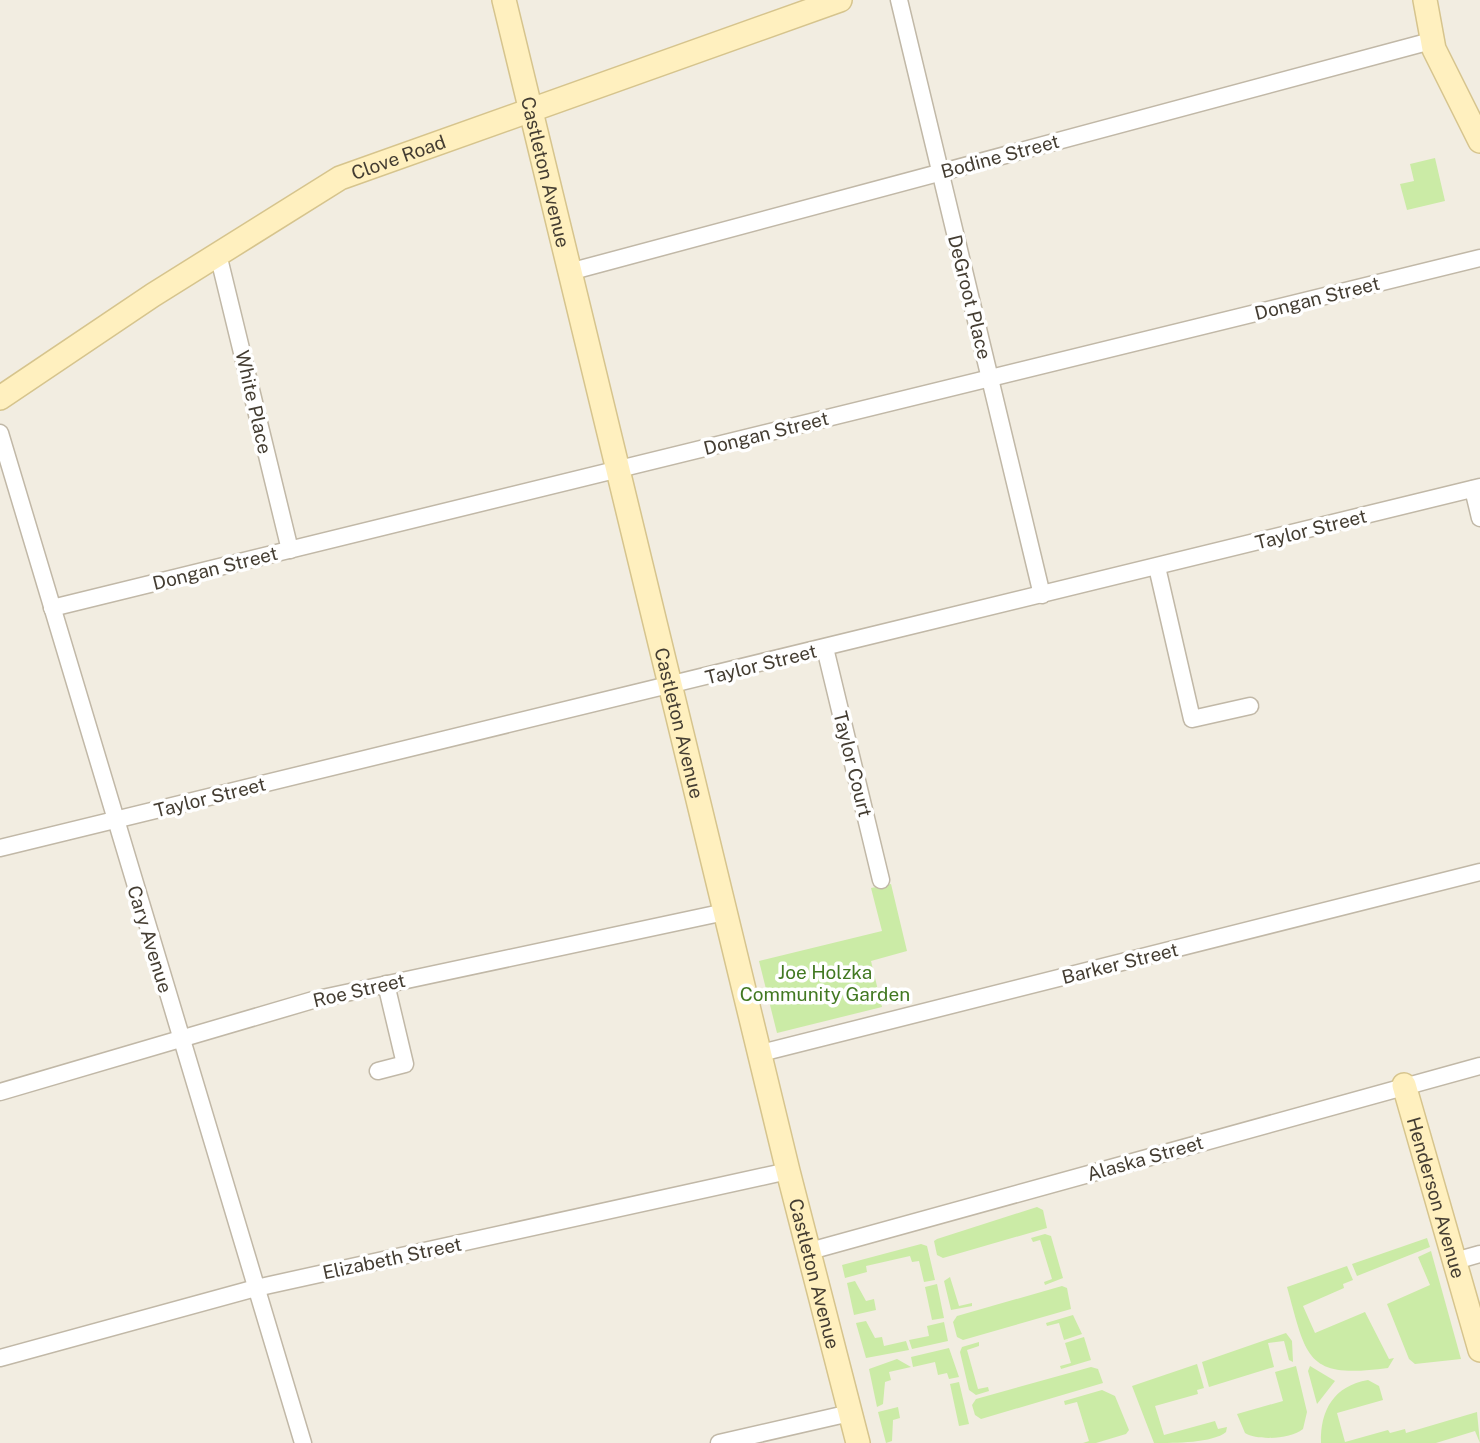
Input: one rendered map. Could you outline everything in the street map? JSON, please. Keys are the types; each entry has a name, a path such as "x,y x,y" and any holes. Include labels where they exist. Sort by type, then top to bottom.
{"street":[{"name":"Castleton Avenue","path":"505,0 788,1171 858,1443"},
{"name":"Clove Road","path":"0,398 218,254 340,178 840,0"},
{"name":"DeGroot Place","path":"898,0 1042,595"},
{"path":"1425,0 1432,41 1480,141"},
{"name":"Bodine Street","path":"569,272 1432,41"},
{"name":"White Place","path":"218,254 290,550"},
{"name":"Dongan Street","path":"52,608 1480,258"},
{"name":"Cary Avenue","path":"0,433 303,1443"},
{"path":"1477,488 1480,518"},
{"name":"Taylor Street","path":"0,848 1477,488"},
{"path":"1157,566 1192,719 1250,706"},
{"name":"Taylor Court","path":"825,648 881,880"},
{"name":"Barker Street","path":"761,1054 1480,872"},
{"name":"Roe Street","path":"0,1092 313,1000 725,912"},
{"path":"377,1071 405,1064 386,984"},
{"name":"Alaska Street","path":"810,1251 1480,1066"},
{"name":"Henderson Avenue","path":"1404,1086 1480,1350"},
{"name":"Elizabeth Street","path":"0,1358 256,1288 788,1171"},
{"path":"1455,1261 1480,1254"},
{"path":"719,1443 850,1413"}],"green space":[{"path":"1435,158 1445,201 1407,210 1400,184 1414,181 1410,164"},
{"name":"Joe Holzka Community Garden","path":"891,884 907,951 871,961 882,1007 777,1033 759,961 882,931 871,888"},
{"path":"1037,1207 1043,1210 1047,1228 943,1258 937,1255 934,1241 937,1239"},
{"path":"1045,1234 1051,1236 1063,1278 1045,1285 1044,1282 1052,1279 1040,1240 1033,1242 1031,1238"},
{"path":"1427,1238 1430,1247 1357,1276 1352,1264"},
{"path":"921,1244 927,1246 935,1280 924,1282 919,1261 912,1262 910,1256 866,1266 867,1272 845,1278 842,1265"},
{"path":"1431,1251 1461,1359 1415,1364 1409,1359 1387,1304 1430,1285 1418,1257"},
{"path":"1347,1266 1353,1280 1343,1284 1344,1288 1303,1306 1315,1333 1365,1312 1389,1359 1394,1358 1388,1368 1340,1370 1325,1366 1314,1359 1306,1347 1287,1287"},
{"path":"950,1277 959,1306 972,1303 972,1306 951,1310 944,1281"},
{"path":"855,1281 866,1301 874,1299 876,1310 854,1315 847,1283"},
{"path":"937,1284 944,1318 932,1320 925,1287"},
{"path":"1062,1286 1067,1288 1071,1309 963,1340 957,1337 953,1322 957,1316"},
{"path":"1073,1315 1082,1334 1064,1340 1059,1323 1047,1326 1046,1323"},
{"path":"866,1321 875,1338 882,1337 884,1346 906,1341 909,1350 866,1358 856,1323"},
{"path":"944,1322 948,1341 912,1349 909,1340 929,1336 927,1326"},
{"path":"1286,1333 1292,1341 1293,1362 1289,1360 1284,1341 1268,1343 1274,1367 1209,1387 1202,1362"},
{"path":"1084,1337 1091,1360 1061,1369 1060,1366 1071,1363 1065,1343"},
{"path":"979,1342 979,1346 967,1350 978,1389 988,1387 989,1391 976,1395 969,1390 960,1352 962,1347"},
{"path":"949,1348 959,1377 949,1379 947,1373 938,1375 935,1362 913,1367 911,1357"},
{"path":"897,1359 911,1367 889,1372 891,1380 885,1382 883,1404 877,1407 869,1369"},
{"path":"1197,1364 1204,1388 1197,1390 1198,1394 1155,1406 1164,1435 1215,1421 1218,1429 1227,1427 1226,1432 1203,1440 1154,1443 1132,1386"},
{"path":"1296,1366 1307,1412 1303,1429 1291,1435 1274,1438 1245,1433 1237,1414 1283,1401 1275,1372"},
{"path":"1310,1366 1335,1381 1317,1404 1308,1371"},
{"path":"1091,1367 1098,1369 1103,1383 981,1419 975,1415 972,1405 976,1399"},
{"path":"1368,1380 1379,1386 1383,1400 1337,1413 1345,1442 1388,1430 1390,1433 1405,1429 1406,1433 1477,1412 1480,1443 1475,1431 1436,1443 1321,1443 1323,1420 1331,1401 1346,1388"},
{"path":"959,1382 969,1424 959,1426 950,1384"},
{"path":"1102,1390 1115,1396 1129,1430 1126,1434 1096,1443 1083,1443 1089,1441 1077,1402 1065,1405 1064,1401"},
{"path":"898,1407 900,1418 893,1420 892,1441 886,1443 878,1412"}]}
